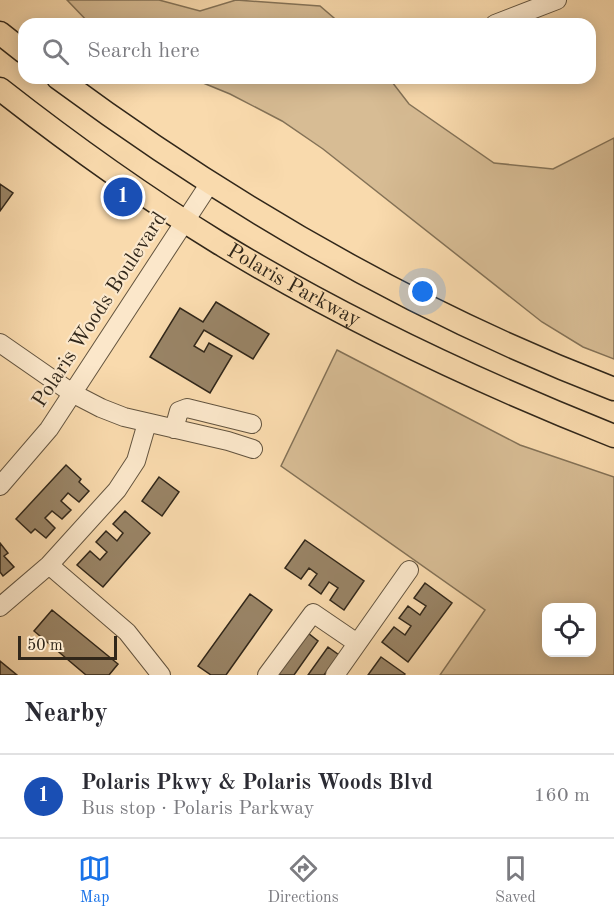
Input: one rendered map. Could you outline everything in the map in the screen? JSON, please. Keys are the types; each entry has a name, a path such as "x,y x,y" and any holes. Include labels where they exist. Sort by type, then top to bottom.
{"main road":[{"path":"0,33 18,47"},
{"name":"Polaris Parkway","path":"66,84 124,127 210,183 282,228 380,283 507,345 614,389"},
{"name":"Polaris Parkway","path":"0,89 50,128 185,220 291,285 423,353 545,409 614,436"}],"street":[{"path":"510,18 557,0"},
{"name":"Polaris Woods Boulevard","path":"0,486 49,429 210,183"},
{"path":"0,343 72,393 102,408 124,417 253,449"},
{"path":"174,429 179,411 187,408 252,424"},
{"path":"0,607 50,565 117,490 136,460 147,423"},
{"path":"50,565 127,632 160,675"},
{"path":"334,675 409,570"},
{"path":"267,675 313,613 357,643"}],"shaded area":[{"path":"67,0 159,0 200,11 236,0 320,6 334,18 84,18"},
{"path":"206,84 394,84 409,104 494,163 553,169 614,138 614,359 583,347 542,322 323,149 282,121"},
{"path":"337,350 520,445 614,477 614,675 440,675 485,610 281,466"}],"building":[{"path":"0,184 13,193 0,211"},
{"path":"216,302 269,334 253,359 204,330 194,346 204,352 209,343 232,356 210,393 150,357 180,308 203,322"},
{"path":"66,465 81,479 79,482 89,491 79,502 68,493 61,501 71,510 62,519 52,511 45,518 55,528 46,538 35,529 31,533 16,519"},
{"path":"159,477 179,492 162,516 142,501"},
{"path":"125,511 150,533 103,587 77,565 90,551 100,560 107,552 96,542 106,531 117,541 123,533 113,524"},
{"path":"305,540 364,581 344,610 330,600 338,588 329,582 321,594 309,585 317,574 309,568 301,579 285,568"},
{"path":"0,543 8,553 4,556 14,567 3,576 0,572"},
{"path":"425,583 452,603 408,662 382,642 394,627 405,635 411,626 399,618 408,606 420,615 426,606 414,598"},
{"path":"250,594 272,610 226,675 211,675 198,666"},
{"path":"52,610 118,664 109,675 86,675 34,631"},
{"path":"308,633 318,641 294,675 278,675"},
{"path":"328,647 339,655 324,675 308,675"},
{"path":"381,657 405,674 368,675"},
{"path":"0,661 17,675 0,675"}],"place":[{"name":"Polaris Pkwy & Polaris Woods Blvd","path":"123,197"}]}
